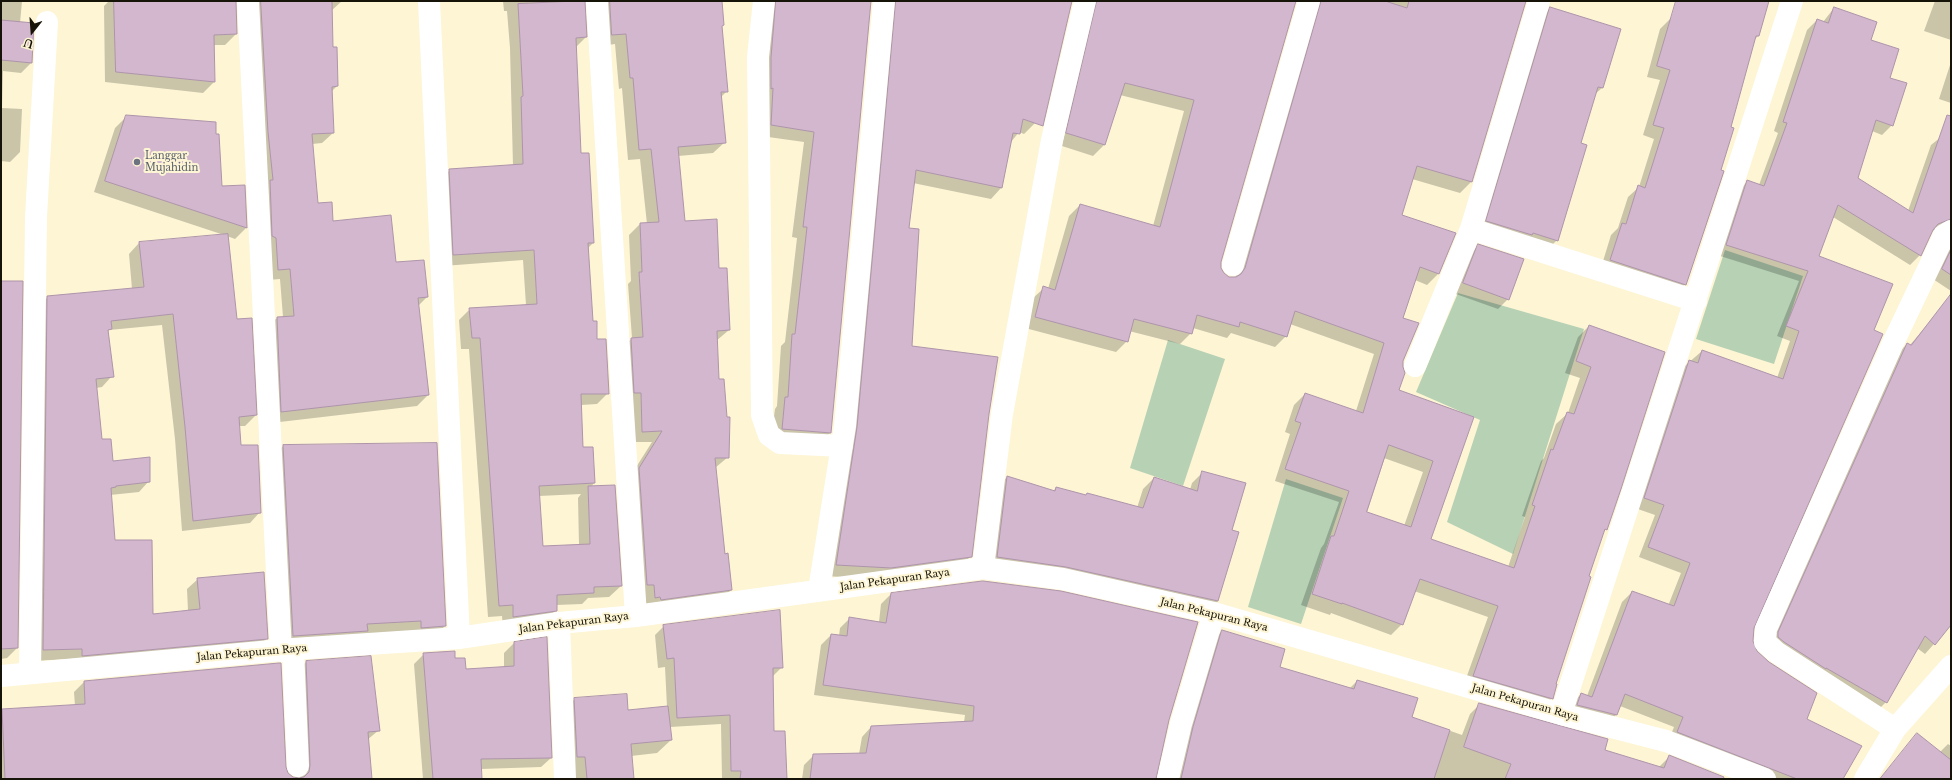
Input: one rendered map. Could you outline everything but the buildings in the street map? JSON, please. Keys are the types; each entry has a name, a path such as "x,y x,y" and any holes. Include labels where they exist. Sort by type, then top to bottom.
{"street":[{"path":"248,1 287,650 298,766"},
{"path":"429,1 459,638"},
{"path":"597,1 636,616"},
{"path":"764,1 758,56 762,415 769,435 780,443 842,446"},
{"path":"819,590 842,446 884,1"},
{"path":"983,568 1004,406 1052,140 1085,1"},
{"path":"1234,265 1309,1"},
{"path":"1415,366 1471,229 1539,1"},
{"path":"1561,714 1792,1"},
{"path":"30,674 36,217 47,22"},
{"path":"1471,229 1696,301"},
{"path":"1895,729 1776,652 1765,642 1765,636 1769,622 1893,343 1944,235 1951,231"},
{"name":"Jalan Pekapuran Raya","path":"1,676 287,650 459,638 560,623 636,616 983,568 1063,579 1214,613 1561,714 1666,741 1765,779"},
{"path":"1168,779 1181,724 1214,613"},
{"path":"560,623 565,779"},
{"path":"1865,779 1895,729 1951,666"}],"green space":[{"path":"1725,250 1803,276 1774,364 1696,339"},
{"path":"1458,293 1584,329 1513,554 1447,522 1480,420 1416,392"},
{"path":"1168,340 1225,359 1183,486 1130,468"},
{"path":"1286,479 1343,498 1301,624 1248,607"}],"place":[{"name":"Langgar Mujahidin","path":"137,162"}]}
